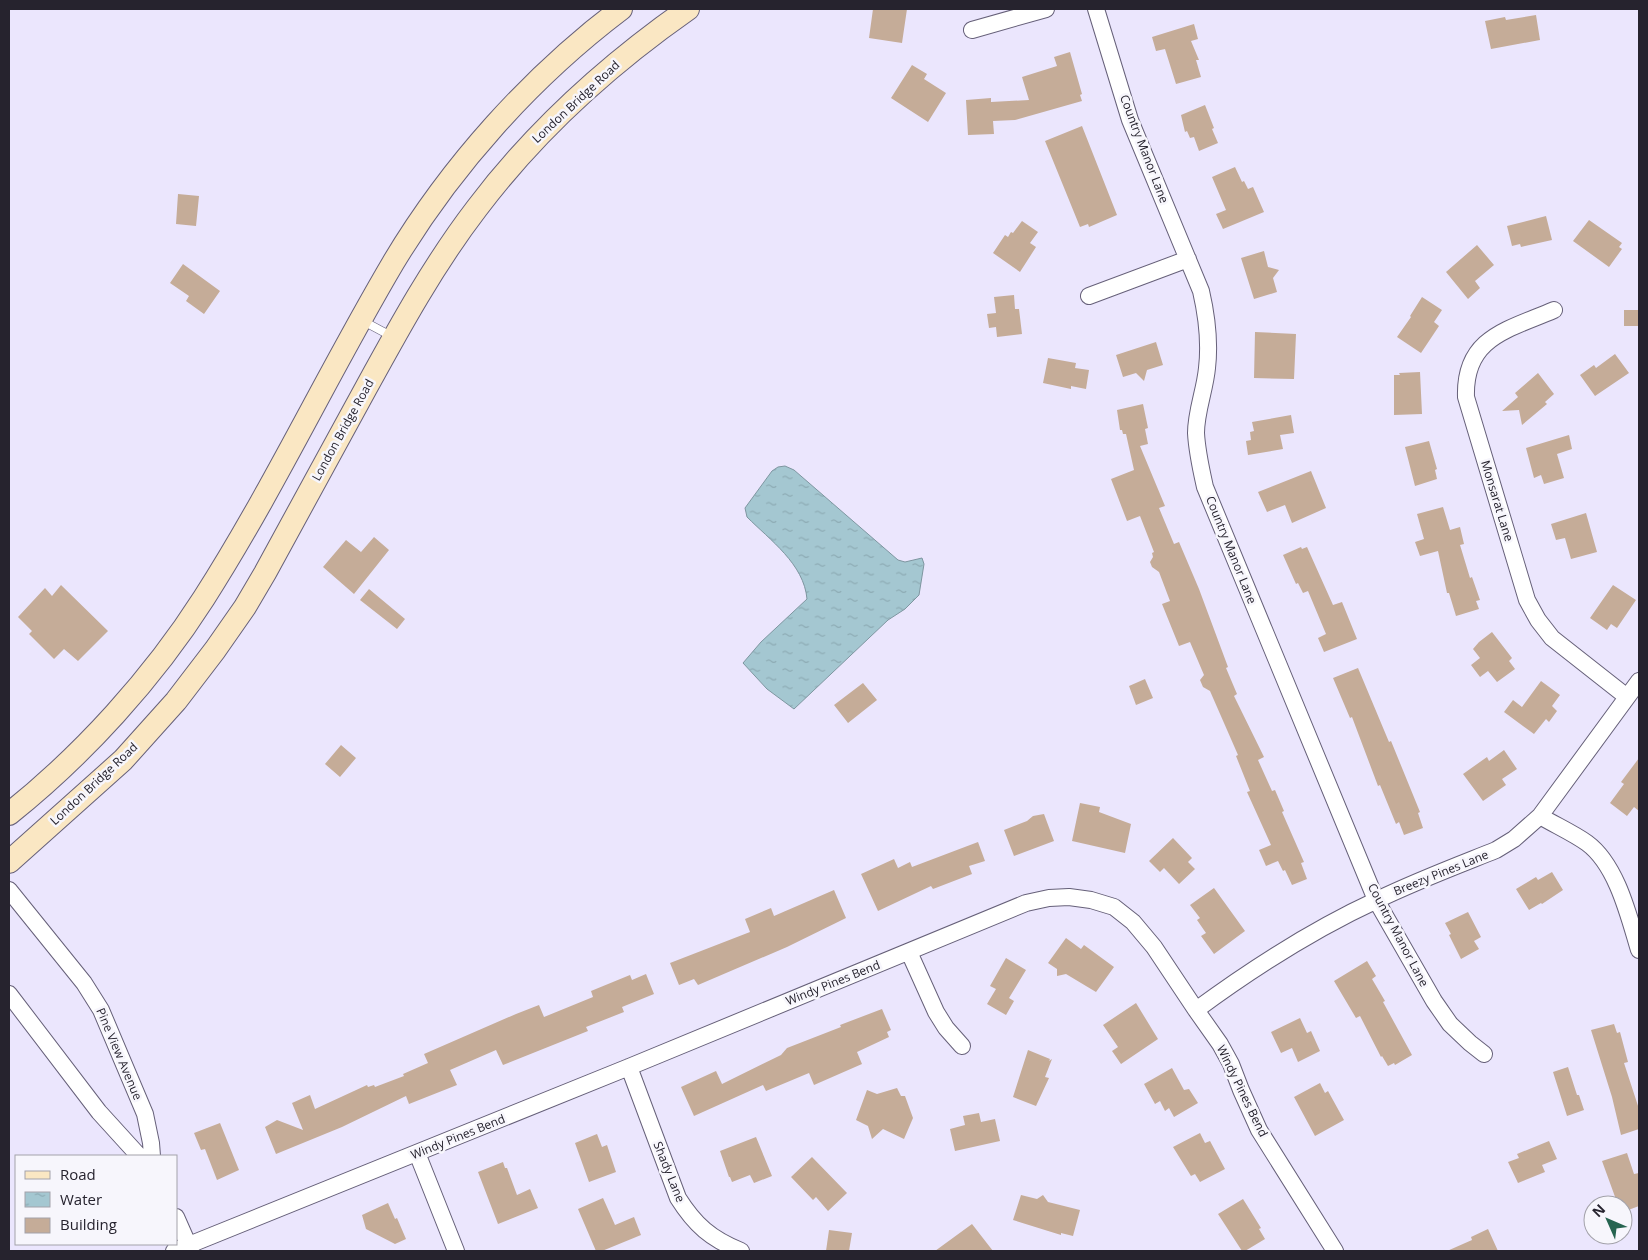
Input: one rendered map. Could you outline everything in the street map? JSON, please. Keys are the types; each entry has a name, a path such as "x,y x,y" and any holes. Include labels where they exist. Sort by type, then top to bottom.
{"main road":[{"path":"9,814 78,752 115,714 162,657 204,599 268,490 394,262 428,210 476,148 509,110 554,65 621,9"},
{"name":"London Bridge Road","path":"9,862 123,760 176,701 215,650 245,607 265,573 394,338 441,258 477,208 516,160 551,122 612,67 688,9"}],"street":[{"path":"972,30 1046,9"},
{"name":"Country Manor Lane","path":"1096,9 1130,120 1201,291 1206,313 1208,341 1207,370 1196,432 1198,457 1205,486 1376,900 1434,1002 1456,1030 1484,1054"},
{"path":"1089,296 1188,259"},
{"name":"Monsarat Lane","path":"1554,310 1499,334 1486,342 1475,354 1469,365 1465,380 1466,397 1527,600 1534,614 1552,638 1627,698"},
{"name":"Breezy Pines Lane","path":"1196,1010 1286,948 1376,900 1496,850 1514,839 1540,816 1639,681"},
{"path":"1540,816 1588,844 1611,871 1628,913 1639,950"},
{"name":"Pine View Avenue","path":"9,890 84,983 102,1010 145,1114 152,1155"},
{"name":"Windy Pines Bend","path":"185,1249 1026,903 1049,898 1068,897 1091,900 1114,907 1133,922 1154,946 1220,1044 1231,1064 1259,1130 1335,1251"},
{"path":"909,952 936,1012 946,1028 962,1046"},
{"path":"9,994 99,1112 138,1155"},
{"name":"Shady Lane","path":"629,1067 678,1198 690,1216 705,1232 724,1244 741,1251"},
{"path":"417,1154 456,1251"},
{"path":"178,1224 185,1249"}],"lane":[{"path":"361,320 394,338"}],"water":[{"path":"785,466 794,470 898,560 905,562 922,558 924,564 919,595 905,609 888,620 794,709 767,689 743,663 761,642 807,599 805,586 793,564 747,517 745,508 772,471 778,467"}],"building":[{"path":"873,9 907,9 902,43 869,38"},
{"path":"1536,15 1540,40 1491,49 1485,21 1505,17 1506,20"},
{"path":"1194,24 1198,39 1191,41 1199,60 1196,60 1201,77 1176,84 1165,49 1156,51 1152,37"},
{"path":"1070,52 1082,94 1080,95 1082,101 1015,120 993,121 994,134 968,135 966,100 991,98 991,102 1029,100 1022,77 1057,66 1054,57"},
{"path":"912,65 927,74 924,79 946,93 928,122 891,98"},
{"path":"1205,105 1218,143 1199,151 1194,137 1190,138 1187,131 1185,132 1181,115"},
{"path":"1082,126 1117,215 1089,227 1088,224 1080,227 1045,141"},
{"path":"1235,167 1242,182 1244,181 1248,189 1253,187 1264,212 1223,229 1216,214 1226,210 1212,177"},
{"path":"178,194 199,196 196,226 176,224"},
{"path":"1546,216 1552,240 1521,247 1520,244 1512,246 1507,226"},
{"path":"1589,220 1622,243 1619,247 1622,249 1609,267 1573,241"},
{"path":"1022,221 1038,232 1030,243 1036,247 1020,272 993,253 1005,235 1008,237 1011,232 1013,233"},
{"path":"1477,245 1494,265 1475,281 1480,288 1468,299 1446,272"},
{"path":"1264,251 1268,267 1279,270 1273,278 1277,292 1254,299 1241,258"},
{"path":"183,264 220,291 204,314 186,301 189,296 170,283"},
{"path":"1014,295 1015,309 1019,309 1022,334 997,337 996,327 989,328 987,314 996,313 994,297"},
{"path":"1422,297 1442,310 1434,322 1439,326 1421,353 1397,337"},
{"path":"1624,310 1639,310 1639,326 1624,326"},
{"path":"1255,332 1296,334 1294,379 1254,378"},
{"path":"1156,342 1163,365 1147,370 1144,381 1136,373 1123,377 1116,355"},
{"path":"1615,354 1629,373 1595,396 1580,375 1594,365 1596,368"},
{"path":"1048,358 1076,363 1075,368 1089,370 1086,389 1071,386 1071,389 1043,383"},
{"path":"1420,372 1422,414 1394,415 1394,375"},
{"path":"1538,373 1554,394 1545,402 1547,404 1522,425 1519,410 1502,411 1518,397 1515,393"},
{"path":"1143,404 1148,428 1145,429 1148,444 1140,446 1165,506 1159,508 1174,544 1179,542 1199,589 1237,694 1234,696 1264,757 1258,760 1272,791 1275,790 1284,811 1282,812 1304,862 1301,863 1307,879 1292,885 1285,870 1283,871 1278,861 1266,866 1259,850 1271,845 1247,792 1250,791 1236,756 1238,755 1210,691 1203,687 1200,680 1204,675 1190,642 1179,646 1162,604 1170,601 1159,572 1152,567 1150,562 1154,552 1140,516 1127,521 1111,479 1134,470 1126,434 1123,434 1122,430 1120,430 1117,410"},
{"path":"1291,415 1294,433 1280,435 1283,449 1248,455 1246,441 1251,440 1250,432 1254,431 1252,422"},
{"path":"1569,435 1572,449 1557,454 1564,478 1544,484 1541,475 1534,478 1526,448"},
{"path":"1429,441 1437,469 1435,470 1437,479 1415,486 1405,447"},
{"path":"1311,471 1326,508 1292,523 1285,505 1267,512 1258,492"},
{"path":"1443,507 1450,530 1460,527 1464,544 1460,545 1470,578 1472,577 1480,600 1476,601 1479,609 1456,616 1449,593 1447,593 1438,551 1420,556 1415,542 1424,539 1417,514"},
{"path":"1586,513 1597,552 1571,559 1565,538 1556,540 1551,524"},
{"path":"374,537 389,550 354,594 323,567 346,540 361,552"},
{"path":"1301,547 1302,549 1307,547 1333,605 1342,602 1357,639 1324,652 1318,638 1326,634 1308,591 1303,593 1298,583 1296,584 1283,555"},
{"path":"61,585 108,631 78,661 64,649 54,659 29,634 32,631 18,617 45,588 52,596"},
{"path":"1613,585 1636,600 1617,628 1611,624 1607,630 1590,618"},
{"path":"369,589 405,619 397,629 360,600"},
{"path":"1492,632 1512,658 1509,661 1515,669 1497,682 1488,671 1480,677 1471,665 1480,658 1473,649"},
{"path":"1358,668 1420,812 1418,813 1423,828 1404,835 1399,822 1396,824 1380,785 1378,786 1352,717 1350,718 1333,678"},
{"path":"1145,679 1153,698 1136,705 1129,686"},
{"path":"1541,681 1560,695 1552,706 1557,711 1549,722 1546,719 1534,734 1504,712 1513,700 1522,707"},
{"path":"863,683 877,700 848,723 834,705"},
{"path":"341,745 356,758 340,777 325,764"},
{"path":"1504,750 1517,769 1502,779 1506,785 1483,801 1463,774 1487,757 1489,761"},
{"path":"1639,758 1639,811 1634,807 1627,816 1610,803 1624,784 1621,782"},
{"path":"1080,803 1100,807 1099,812 1131,824 1125,853 1072,841"},
{"path":"1044,814 1054,841 1014,856 1004,830 1027,821 1033,816"},
{"path":"1173,838 1192,858 1188,862 1195,869 1179,884 1164,868 1160,872 1149,861"},
{"path":"978,842 985,861 969,866 972,874 933,889 931,886 878,911 861,874 894,859 898,868 910,862 912,867"},
{"path":"1552,872 1563,890 1529,910 1516,889 1536,877 1538,880"},
{"path":"1214,888 1245,931 1214,954 1201,936 1206,933 1197,920 1200,918 1190,905"},
{"path":"834,890 846,918 787,947 698,985 694,979 679,985 670,963 750,932 745,919 771,908 774,916"},
{"path":"1468,912 1481,937 1474,941 1479,949 1461,959 1445,923"},
{"path":"1066,938 1081,949 1084,945 1114,967 1096,992 1066,974 1057,976 1057,969 1048,963"},
{"path":"1006,958 1026,970 1009,998 1014,1001 1006,1015 987,1004 996,989 990,986"},
{"path":"1367,961 1376,976 1372,979 1385,1001 1383,1002 1412,1055 1395,1065 1394,1063 1388,1066 1381,1057 1360,1016 1356,1018 1334,981"},
{"path":"646,974 654,994 622,1007 624,1012 586,1027 588,1031 503,1065 496,1050 450,1070 457,1085 409,1104 406,1096 342,1127 276,1154 265,1127 277,1120 303,1130 292,1103 310,1095 315,1109 367,1085 368,1087 374,1085 375,1087 404,1076 403,1074 428,1063 424,1054 516,1014 539,1005 544,1017 593,997 591,991 630,975 632,980"},
{"path":"1136,1003 1158,1039 1121,1064 1112,1051 1118,1047 1103,1025"},
{"path":"882,1009 891,1030 887,1032 889,1037 857,1052 862,1064 814,1085 809,1073 766,1091 763,1085 694,1116 681,1087 716,1071 722,1084 781,1055 787,1048"},
{"path":"1300,1018 1307,1033 1311,1031 1320,1051 1298,1062 1292,1048 1281,1053 1271,1032"},
{"path":"1614,1024 1617,1033 1620,1032 1628,1062 1624,1063 1639,1109 1639,1129 1621,1135 1612,1097 1591,1030"},
{"path":"1028,1050 1050,1059 1049,1061 1052,1059 1045,1077 1049,1078 1036,1106 1013,1097"},
{"path":"1568,1067 1584,1110 1567,1116 1553,1072"},
{"path":"1172,1068 1184,1090 1189,1089 1198,1103 1174,1117 1169,1108 1165,1111 1160,1101 1155,1104 1144,1084"},
{"path":"1320,1083 1325,1093 1328,1091 1344,1120 1315,1136 1294,1097"},
{"path":"897,1088 901,1096 905,1096 913,1118 904,1139 883,1129 872,1139 868,1126 856,1120 867,1090 877,1094"},
{"path":"979,1113 981,1122 995,1119 1000,1141 955,1151 950,1129 965,1125 963,1116"},
{"path":"220,1123 239,1170 217,1180 205,1149 201,1150 194,1133"},
{"path":"1200,1133 1205,1143 1210,1141 1225,1169 1200,1182 1195,1174 1191,1176 1173,1147"},
{"path":"597,1134 602,1147 607,1145 616,1172 589,1182 575,1143"},
{"path":"756,1137 772,1176 754,1183 750,1175 732,1182 720,1151"},
{"path":"1549,1141 1557,1159 1542,1165 1545,1172 1518,1183 1508,1162 1519,1158 1517,1154"},
{"path":"1627,1153 1634,1174 1639,1173 1639,1206 1633,1208 1633,1195 1614,1195 1602,1161"},
{"path":"812,1157 847,1193 828,1211 816,1197 813,1200 791,1177"},
{"path":"503,1162 517,1195 530,1189 538,1208 498,1224 478,1172"},
{"path":"1021,1195 1037,1199 1043,1195 1048,1202 1080,1210 1073,1236 1061,1233 1061,1235 1013,1220"},
{"path":"603,1198 615,1225 634,1217 641,1235 602,1251 596,1251 578,1209"},
{"path":"1243,1199 1261,1228 1259,1229 1265,1239 1245,1251 1242,1251 1218,1214"},
{"path":"388,1203 406,1239 395,1244 366,1229 362,1215"},
{"path":"972,1224 993,1251 935,1251"},
{"path":"1488,1229 1498,1251 1447,1251 1472,1240 1471,1237"},
{"path":"829,1230 852,1233 849,1251 826,1251"}]}
